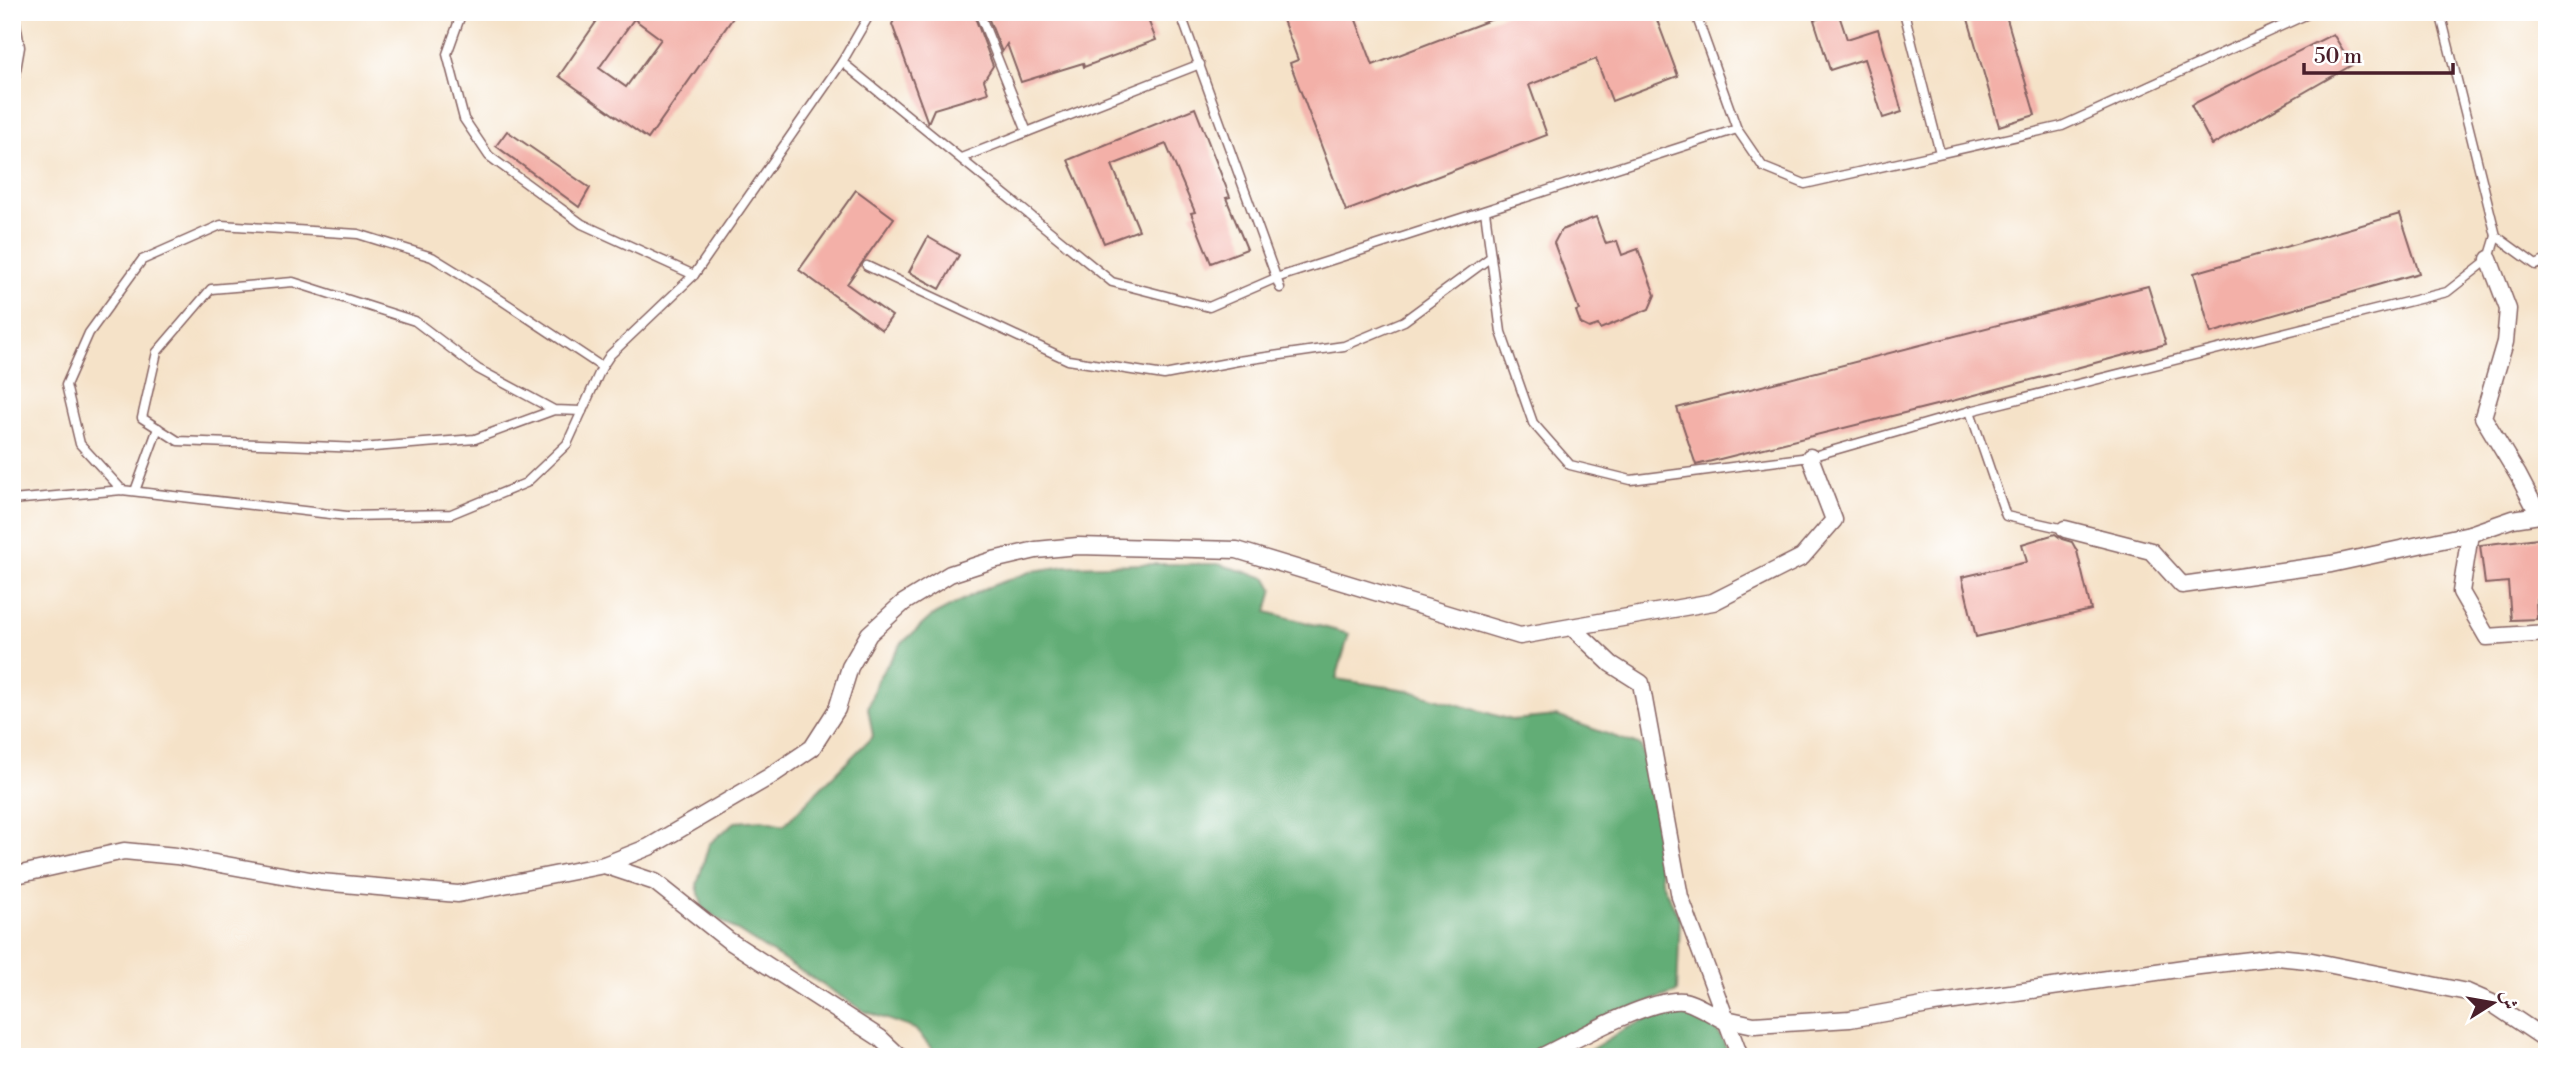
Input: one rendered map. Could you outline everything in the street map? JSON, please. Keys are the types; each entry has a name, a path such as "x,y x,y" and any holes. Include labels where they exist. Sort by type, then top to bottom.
{"street":[{"path":"2065,528 2151,551 2182,584 2331,564 2470,534 2513,519 2543,515 2483,417 2505,342 2508,309 2489,259"},
{"path":"12,876 124,851 176,856 321,882 458,894 604,865 649,847 769,777 812,747 837,709 850,667 869,634 903,603 950,574 993,560 1079,546 1237,550 1520,636 1713,602 1802,557 1834,520 1810,457"},
{"path":"2470,534 2461,592 2487,637 2547,633"},
{"path":"1572,626 1611,664 1641,682 1680,897 1740,1057"},
{"path":"604,865 655,882 728,940 880,1038 900,1057"},
{"path":"1541,1057 1609,1023 1659,1004 1684,1001 1726,1021 1754,1024 1850,1019 2178,969 2277,957 2307,960 2466,992 2490,1002 2547,1040"}],"lane":[{"path":"12,93 20,47 14,12"},
{"path":"462,12 447,54 464,119 489,156 582,224 694,275"},
{"path":"12,500 122,489 347,516 451,514 526,483 567,443 610,355 694,275 842,62 871,12"},
{"path":"979,12 1027,132"},
{"path":"1180,12 1280,288"},
{"path":"1695,12 1737,129 1763,167 1805,184 2062,126 2312,12"},
{"path":"1904,12 1940,153"},
{"path":"1485,211 1501,332 1533,423 1570,464 1631,480 1810,457 1970,411 2447,292 2489,259 2496,236 2440,12"},
{"path":"842,62 1112,282 1209,307 1276,278 1737,129"},
{"path":"961,158 1200,64"},
{"path":"122,489 80,444 66,385 89,333 142,260 221,225 358,234 432,257 492,293 602,367"},
{"path":"2496,236 2536,265 2547,260"},
{"path":"867,266 1068,360 1164,375 1238,360 1345,345 1404,321 1491,257"},
{"path":"554,410 478,369 415,321 293,282 211,289 157,352 142,418 178,440 361,449 475,439 554,410 582,411"},
{"path":"1970,411 2006,516 2065,528"},
{"path":"135,491 158,428"}],"green space":[{"path":"1218,564 1267,578 1273,589 1267,612 1349,634 1336,679 1407,690 1512,720 1557,716 1641,746 1657,822 1661,881 1680,919 1677,992 1596,1020 1571,1038 1532,1057 939,1057 915,1029 864,1011 703,909 697,885 709,844 735,822 762,820 784,825 873,736 868,708 877,680 902,643 932,616 986,588 1033,571 1066,566"},
{"path":"1666,1011 1707,1020 1719,1033 1730,1057 1579,1057 1625,1029"}],"building":[{"path":"603,12 737,12 648,139 559,76","holes":["634,19 661,39 626,87 599,68"]},
{"path":"899,12 973,12 993,66 984,80 988,93 934,109 928,123 892,24"},
{"path":"986,12 1145,12 1156,40 1084,67 1083,63 1021,82 1007,44 1002,52"},
{"path":"1280,12 1353,12 1373,65 1511,12 1654,12 1678,76 1612,101 1596,59 1529,85 1547,135 1346,211 1290,63 1298,60"},
{"path":"1838,12 1847,39 1878,29 1902,112 1883,118 1864,59 1830,70 1814,20"},
{"path":"1966,12 2005,12 2035,115 1999,126"},
{"path":"2333,34 2352,65 2212,145 2191,105"},
{"path":"1195,108 1247,249 1211,263 1191,213 1195,212 1166,144 1112,165 1139,230 1104,243 1068,160"},
{"path":"507,131 590,188 579,207 496,146"},
{"path":"856,190 894,218 847,284 892,316 882,330 799,270"},
{"path":"2400,214 2419,273 2211,333 2194,273"},
{"path":"1596,217 1606,244 1617,241 1622,255 1638,249 1655,295 1649,309 1600,329 1598,325 1589,328 1581,324 1576,311 1579,310 1554,243 1561,230"},
{"path":"928,237 959,255 940,289 909,272"},
{"path":"2148,286 2166,344 1956,400 1696,465 1677,408"},
{"path":"2055,534 2072,542 2077,551 2091,610 1976,637 1962,577 2027,562 2022,544"},
{"path":"2547,537 2547,598 2536,599 2537,619 2511,620 2508,582 2485,584 2480,545"}]}
